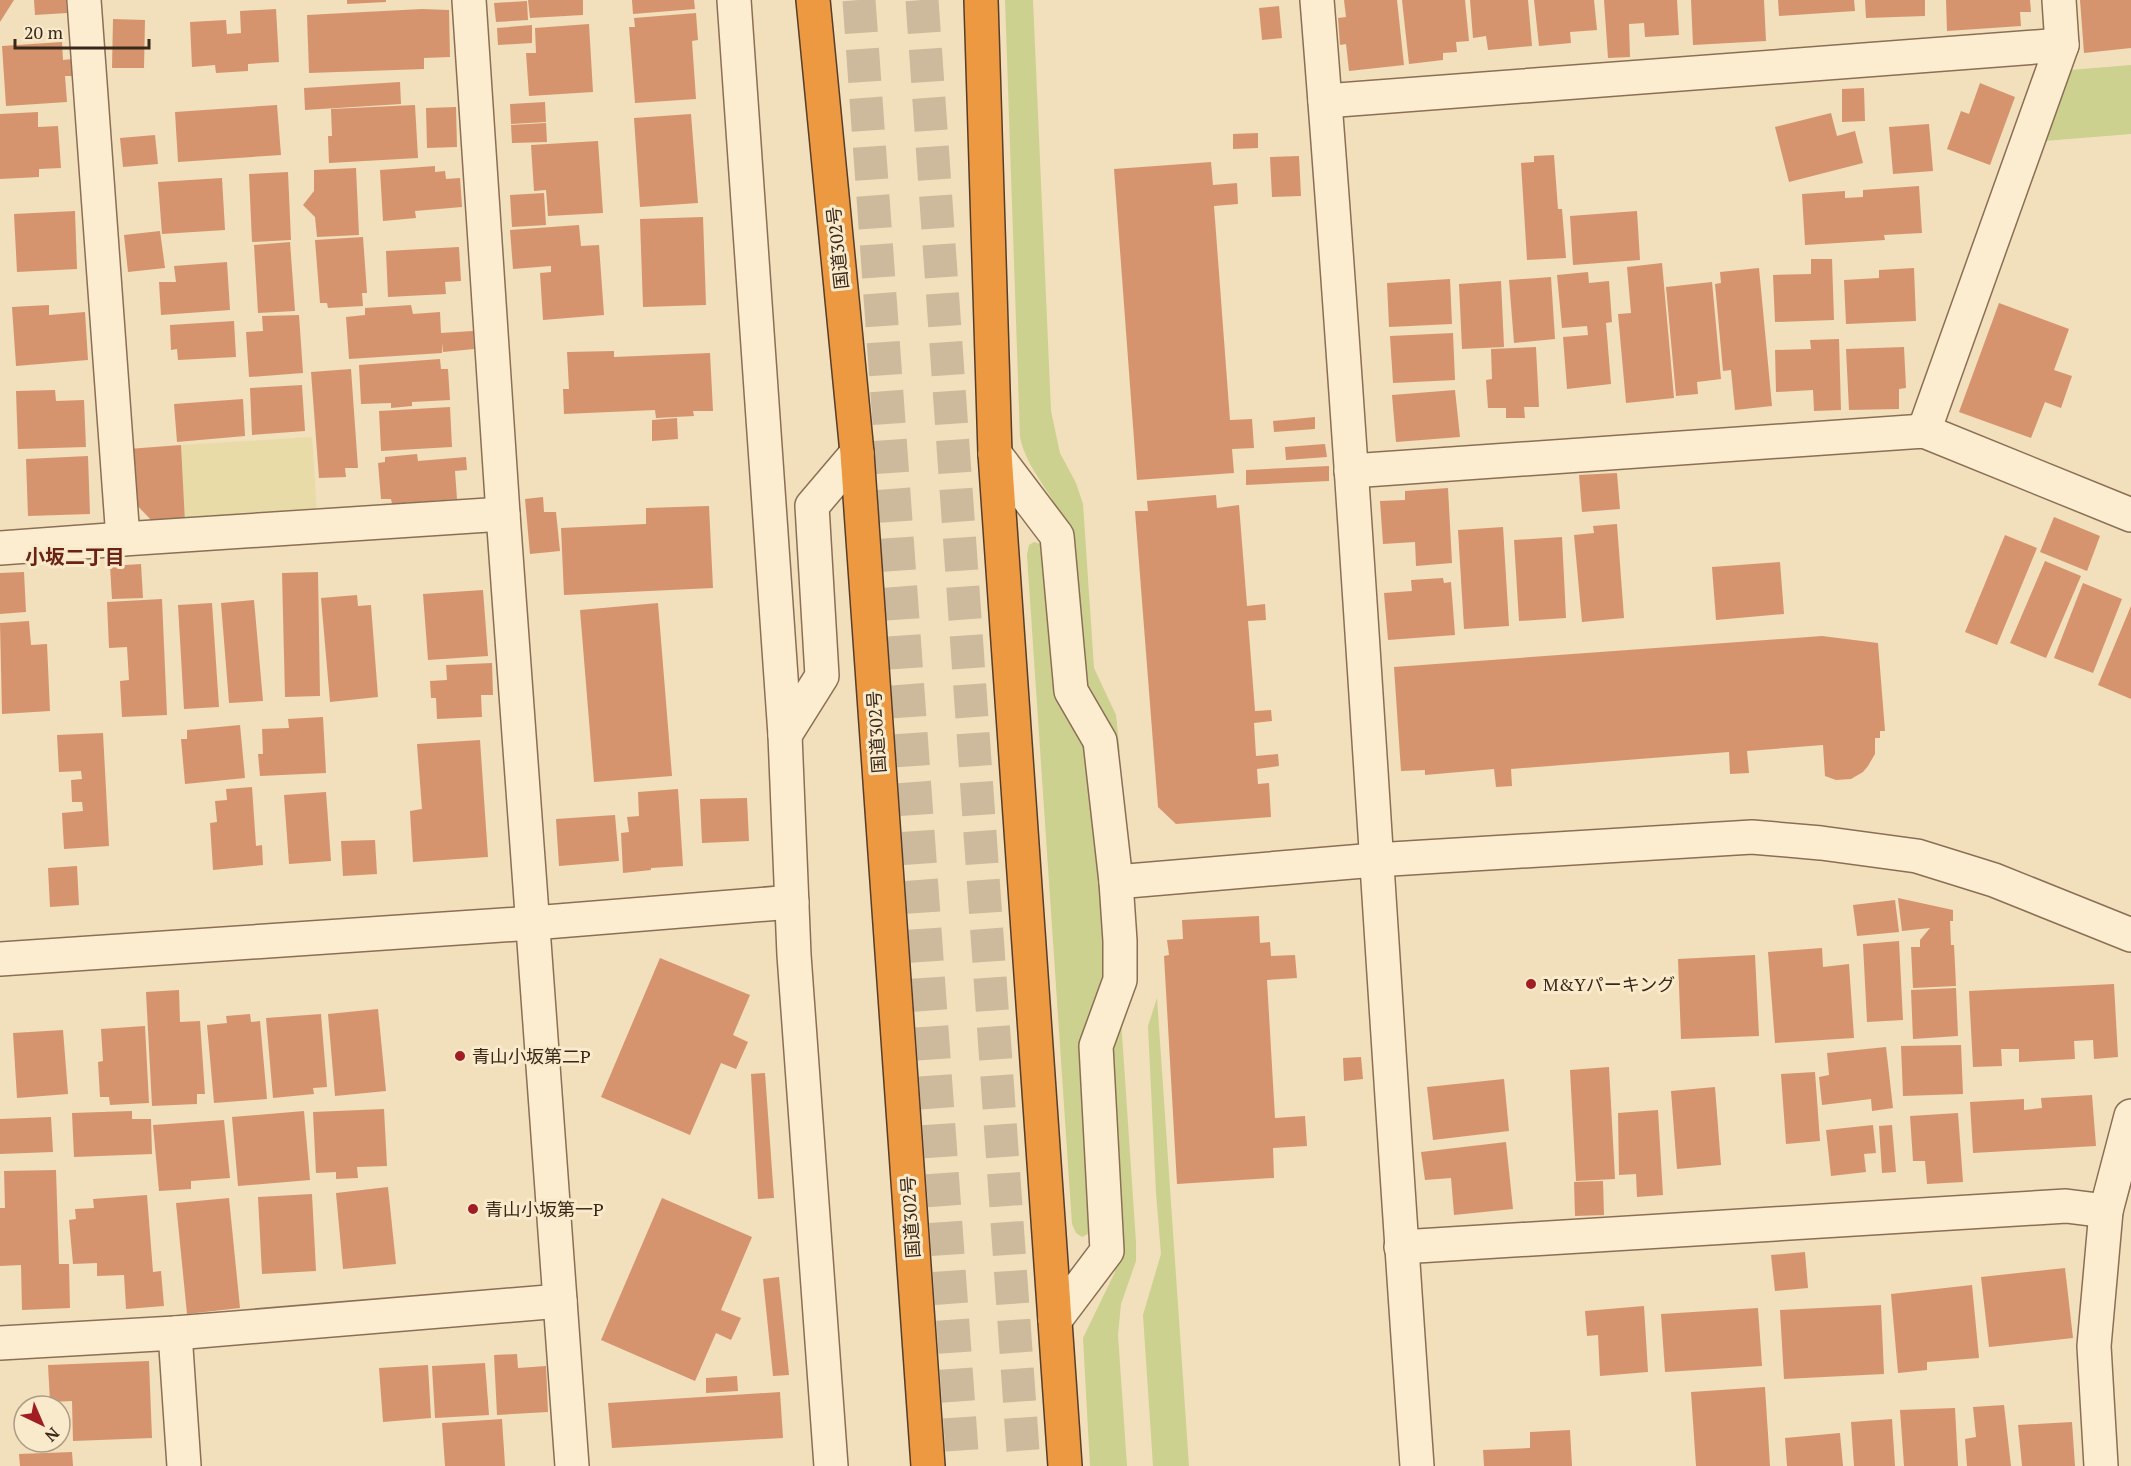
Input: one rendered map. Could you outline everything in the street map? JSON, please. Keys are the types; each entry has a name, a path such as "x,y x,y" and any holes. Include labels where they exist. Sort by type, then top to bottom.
{"highway":[{"name":"国道302号","path":"813,0 856,453 928,1466"},
{"path":"981,0 995,454 1065,1466"}],"street":[{"path":"84,0 123,539"},
{"path":"469,0 503,514 572,1466"},
{"path":"734,0 786,735 794,955 831,1466"},
{"path":"1317,0 1352,471 1375,860 1417,1466"},
{"path":"1924,430 2062,45 2059,0"},
{"path":"1325,101 2062,45"},
{"path":"1352,471 1924,430 2131,515"},
{"path":"786,735 822,676 812,506 856,453"},
{"path":"995,454 1057,536 1071,691 1100,741 1116,882 1120,980 1095,1046 1107,1251 1055,1320"},
{"path":"0,548 503,514"},
{"path":"1116,882 1375,860 1752,837 1821,843 1917,856 1994,880 2131,935"},
{"path":"0,959 533,923 792,902"},
{"path":"2101,1466 2094,1346 2106,1211 2131,1116"},
{"path":"1401,1247 2066,1206 2106,1211"},
{"path":"0,1343 175,1333 560,1301"},
{"path":"175,1333 184,1466"}],"shaded area":[{"path":"312,437 317,513 185,522 181,445"}],"green space":[{"path":"1005,0 1033,0 1051,411 1060,453 1076,483 1083,504 1094,668 1116,715 1120,753 1111,732 1085,693 1067,531 1056,506 1029,462 1020,437"},
{"path":"2131,65 2131,134 2044,141 2070,70"},
{"path":"1034,542 1041,544 1046,550 1089,741 1107,980 1090,1233 1082,1237 1076,1233 1072,1224 1027,555 1029,545"},
{"path":"1157,998 1189,1466 1153,1466 1143,1315 1161,1254 1148,1026"},
{"path":"1121,1019 1136,1243 1136,1261 1121,1304 1118,1335 1127,1466 1090,1466 1083,1338 1115,1272 1118,1252 1106,1051"}],"building":[{"path":"0,0 14,0 0,22"},
{"path":"34,0 66,0 67,13 35,15"},
{"path":"347,0 386,0 386,2 347,4"},
{"path":"528,0 583,0 583,15 530,18"},
{"path":"632,0 694,0 695,9 633,14"},
{"path":"1344,0 1397,0 1404,65 1349,71 1346,44 1340,45 1338,18 1346,17"},
{"path":"1402,0 1465,0 1469,41 1456,42 1457,52 1443,53 1443,60 1409,64"},
{"path":"1470,0 1528,0 1532,46 1488,50 1486,36 1473,38"},
{"path":"1534,0 1594,0 1597,30 1570,32 1571,43 1539,46"},
{"path":"1604,0 1677,0 1679,35 1645,37 1644,23 1629,24 1630,57 1608,58"},
{"path":"1691,0 1764,0 1766,41 1693,45"},
{"path":"1778,0 1854,0 1855,11 1779,16"},
{"path":"1865,0 1925,0 1925,16 1866,18"},
{"path":"1946,0 2030,0 2031,12 2020,12 2021,26 1947,31"},
{"path":"2080,0 2131,0 2131,48 2084,53"},
{"path":"527,1 528,20 496,22 494,3"},
{"path":"1279,6 1282,38 1262,40 1259,8"},
{"path":"276,9 279,62 248,64 248,71 216,73 215,65 192,67 190,22 226,20 227,34 241,33 240,11"},
{"path":"422,9 449,10 450,57 424,58 424,69 309,73 307,15"},
{"path":"696,13 698,40 692,41 696,99 635,103 629,27 635,27 634,18"},
{"path":"113,19 145,20 144,68 112,68"},
{"path":"589,24 593,92 529,96 526,53 536,53 535,28"},
{"path":"532,25 532,43 498,45 497,28"},
{"path":"62,42 63,60 72,59 73,76 65,76 67,102 6,106 2,46"},
{"path":"400,82 401,104 305,110 304,88"},
{"path":"1980,83 2015,97 1990,165 1947,149 1961,111 1969,114"},
{"path":"1864,88 1865,121 1842,122 1842,89"},
{"path":"545,102 546,122 511,124 510,104"},
{"path":"277,105 281,155 178,162 175,112"},
{"path":"415,105 418,158 329,163 328,136 332,136 331,109"},
{"path":"456,107 457,147 427,148 426,108"},
{"path":"38,112 38,127 58,126 61,168 39,169 39,177 0,179 0,114"},
{"path":"1831,113 1837,136 1855,131 1863,163 1789,182 1775,127"},
{"path":"691,114 698,203 640,207 634,118"},
{"path":"546,123 547,142 512,143 511,125"},
{"path":"1929,124 1933,171 1893,174 1889,127"},
{"path":"1258,133 1258,148 1233,149 1233,134"},
{"path":"155,135 158,164 123,167 120,138"},
{"path":"598,141 603,213 548,216 546,190 534,191 531,145"},
{"path":"1554,155 1558,209 1562,209 1566,258 1527,260 1521,163 1534,162 1534,156"},
{"path":"1299,156 1301,196 1272,197 1270,157"},
{"path":"1211,162 1213,185 1237,183 1238,204 1214,206 1230,420 1252,419 1254,448 1232,449 1234,473 1137,480 1114,169"},
{"path":"435,166 435,172 445,171 446,179 460,178 462,207 415,211 416,218 383,221 380,170"},
{"path":"356,168 359,235 317,237 315,217 303,205 314,191 314,170"},
{"path":"288,172 291,240 252,242 249,174"},
{"path":"222,178 225,230 162,234 158,182"},
{"path":"1919,186 1922,233 1884,235 1885,240 1805,245 1802,194 1845,191 1845,198 1863,197 1863,190"},
{"path":"544,193 546,225 512,227 510,195"},
{"path":"75,211 77,269 17,272 14,214"},
{"path":"1637,211 1640,260 1573,265 1570,216"},
{"path":"703,217 706,305 643,307 640,219"},
{"path":"579,225 581,246 599,245 604,315 543,320 540,273 551,272 551,266 513,269 510,230"},
{"path":"160,231 165,268 128,272 124,235"},
{"path":"363,237 367,293 362,293 363,306 328,308 327,303 320,303 315,240"},
{"path":"290,242 295,311 258,313 254,245"},
{"path":"459,247 461,281 445,282 446,294 388,297 386,251"},
{"path":"1811,259 1832,259 1834,320 1775,322 1773,275 1811,274"},
{"path":"227,262 230,310 161,315 159,282 176,282 174,266"},
{"path":"1662,263 1674,398 1626,403 1618,314 1631,313 1627,267"},
{"path":"1759,268 1772,406 1735,410 1731,370 1723,371 1715,284 1721,283 1720,272"},
{"path":"1914,268 1916,321 1846,324 1844,280 1879,278 1879,270"},
{"path":"1588,272 1589,283 1609,281 1612,322 1606,323 1611,384 1567,389 1563,337 1588,335 1587,326 1562,328 1557,275"},
{"path":"1551,277 1555,339 1514,343 1509,280"},
{"path":"1450,279 1452,324 1389,327 1387,283"},
{"path":"1501,281 1504,347 1462,349 1459,284"},
{"path":"1712,282 1721,379 1697,382 1698,394 1676,396 1666,287"},
{"path":"1999,303 2069,329 2054,370 2072,376 2061,408 2045,402 2031,438 1959,412"},
{"path":"49,305 49,315 85,312 88,360 16,366 12,307"},
{"path":"411,305 413,314 440,312 441,333 473,331 474,349 443,352 442,343 442,353 349,359 346,317 365,315 365,308"},
{"path":"299,315 303,373 249,377 246,332 263,331 262,316"},
{"path":"234,321 236,357 178,360 177,349 171,350 170,325"},
{"path":"1453,333 1455,380 1393,383 1390,336"},
{"path":"1839,339 1841,410 1814,411 1813,390 1776,392 1775,350 1811,349 1810,340"},
{"path":"1536,347 1539,407 1524,407 1525,418 1506,418 1506,408 1488,408 1486,380 1492,379 1491,349"},
{"path":"1904,347 1906,388 1899,389 1899,409 1849,410 1846,349"},
{"path":"614,351 614,357 710,353 713,411 693,411 694,416 656,418 655,410 564,414 563,389 569,389 567,352"},
{"path":"440,359 441,369 448,369 450,400 412,402 412,406 391,408 391,403 361,404 359,365"},
{"path":"351,369 358,468 345,468 346,477 319,478 311,372"},
{"path":"302,385 305,431 252,435 250,388"},
{"path":"55,390 56,401 84,400 86,447 18,449 16,391"},
{"path":"1455,390 1460,437 1396,442 1392,395"},
{"path":"243,399 245,436 177,442 174,404"},
{"path":"450,407 452,447 381,451 379,411"},
{"path":"1315,417 1315,429 1274,432 1273,421"},
{"path":"677,418 678,439 652,441 652,420"},
{"path":"1325,444 1327,457 1286,460 1285,447"},
{"path":"181,445 185,522 154,523 130,498 128,449"},
{"path":"417,454 418,461 466,457 467,470 455,471 457,499 392,504 391,499 381,499 378,463 385,462 385,457"},
{"path":"88,456 90,514 28,516 26,459"},
{"path":"1329,466 1329,481 1246,485 1246,470"},
{"path":"1617,473 1620,509 1582,512 1579,475"},
{"path":"1448,488 1452,563 1416,566 1415,542 1383,544 1380,501 1405,500 1405,491"},
{"path":"1216,495 1217,508 1239,505 1247,606 1265,604 1266,620 1248,621 1255,711 1271,710 1272,721 1254,723 1256,756 1278,754 1279,766 1257,769 1258,784 1269,783 1271,817 1176,824 1158,807 1135,511 1148,511 1147,501"},
{"path":"543,497 544,512 556,512 560,551 530,554 525,499"},
{"path":"709,506 713,588 564,595 561,528 646,524 646,508"},
{"path":"2054,517 2100,536 2087,571 2040,552"},
{"path":"1617,524 1624,618 1582,622 1574,535 1594,533 1593,526"},
{"path":"1503,527 1509,626 1464,629 1458,530"},
{"path":"2005,535 2037,548 1997,645 1965,632"},
{"path":"1562,537 1566,618 1519,621 1514,540"},
{"path":"2045,561 2081,576 2046,658 2010,643"},
{"path":"1780,562 1784,614 1716,620 1712,567"},
{"path":"141,564 143,598 112,599 110,566"},
{"path":"24,572 26,612 0,614 0,573"},
{"path":"318,572 320,696 285,697 282,573"},
{"path":"1443,578 1444,583 1451,582 1455,635 1388,640 1384,593 1412,591 1411,580"},
{"path":"2083,583 2122,599 2093,673 2054,658"},
{"path":"483,590 488,656 428,660 423,594"},
{"path":"357,595 358,606 371,605 378,697 330,702 321,598"},
{"path":"162,599 167,715 122,717 120,681 129,680 127,647 109,648 107,602"},
{"path":"254,600 263,701 229,703 221,603"},
{"path":"212,603 219,707 184,709 178,605"},
{"path":"658,603 672,776 594,782 580,610"},
{"path":"2131,606 2131,699 2098,685"},
{"path":"29,621 31,645 47,644 50,711 2,714 0,623"},
{"path":"1822,636 1878,643 1885,731 1880,731 1880,738 1875,738 1875,754 1868,766 1851,779 1836,780 1825,776 1823,745 1747,751 1749,773 1730,774 1729,752 1511,769 1512,786 1496,787 1494,769 1425,775 1425,770 1401,771 1394,667"},
{"path":"492,663 493,695 481,695 482,717 437,719 436,698 431,698 430,681 447,680 446,665"},
{"path":"323,717 326,773 260,776 258,754 263,754 262,729 289,728 288,719"},
{"path":"240,725 245,778 185,784 181,739 187,739 187,730"},
{"path":"103,733 109,846 64,849 62,813 83,811 82,802 72,802 71,780 82,779 81,771 59,772 57,735"},
{"path":"480,740 488,857 413,862 410,811 422,809 417,744"},
{"path":"252,787 256,846 262,845 263,865 213,870 210,823 217,822 215,801 227,800 226,789"},
{"path":"678,789 683,866 623,873 621,833 629,832 627,817 639,816 638,792"},
{"path":"326,792 331,861 289,864 284,795"},
{"path":"747,798 749,841 702,843 700,799"},
{"path":"615,815 619,861 559,866 556,819"},
{"path":"375,840 377,874 343,876 341,841"},
{"path":"77,866 79,905 50,907 48,868"},
{"path":"1898,898 1953,910 1953,921 1950,921 1956,986 1913,988 1911,947 1920,947 1920,940 1930,928 1902,931"},
{"path":"1895,900 1899,932 1857,936 1853,905"},
{"path":"1259,916 1260,943 1270,942 1271,956 1295,955 1297,978 1267,980 1275,1118 1305,1116 1307,1146 1273,1148 1274,1178 1177,1184 1164,956 1169,955 1167,940 1183,939 1182,920"},
{"path":"1899,941 1903,1020 1867,1022 1863,944"},
{"path":"1822,948 1823,967 1849,964 1854,1038 1775,1043 1768,952"},
{"path":"1755,955 1759,1036 1681,1039 1678,959"},
{"path":"660,958 750,995 733,1035 748,1042 736,1069 721,1063 690,1135 601,1097"},
{"path":"2114,984 2118,1057 2094,1059 2093,1040 2074,1041 2075,1059 2019,1062 2019,1049 2001,1049 2002,1066 1973,1067 1969,991"},
{"path":"1956,988 1958,1036 1913,1039 1911,990"},
{"path":"179,990 180,1022 200,1021 205,1094 197,1094 197,1104 152,1106 146,992"},
{"path":"378,1009 386,1091 335,1096 328,1014"},
{"path":"250,1014 251,1022 260,1021 267,1099 214,1103 207,1025 227,1023 226,1016"},
{"path":"321,1014 327,1087 313,1088 314,1094 273,1098 266,1018"},
{"path":"145,1026 149,1103 110,1105 109,1097 100,1097 98,1062 103,1061 101,1029"},
{"path":"63,1030 68,1094 17,1098 13,1033"},
{"path":"1961,1045 1963,1094 1903,1096 1901,1046"},
{"path":"1886,1047 1893,1108 1872,1111 1871,1099 1822,1105 1819,1077 1829,1075 1827,1053"},
{"path":"1361,1057 1363,1079 1344,1081 1343,1058"},
{"path":"1609,1067 1615,1179 1576,1181 1570,1070"},
{"path":"1815,1072 1820,1141 1786,1144 1781,1074"},
{"path":"765,1073 774,1198 758,1199 751,1074"},
{"path":"1504,1079 1509,1131 1433,1140 1427,1087"},
{"path":"1715,1087 1721,1165 1677,1169 1671,1091"},
{"path":"2092,1095 2096,1146 1973,1153 1970,1102 2024,1099 2024,1110 2042,1108 2041,1098"},
{"path":"384,1109 387,1166 357,1167 358,1178 336,1179 336,1172 316,1173 313,1112"},
{"path":"1658,1110 1663,1195 1637,1197 1636,1174 1619,1175 1618,1113"},
{"path":"132,1111 132,1119 151,1119 152,1154 74,1157 72,1113"},
{"path":"304,1111 310,1180 238,1186 232,1117"},
{"path":"1958,1113 1963,1182 1927,1184 1925,1161 1913,1161 1910,1116"},
{"path":"51,1117 53,1152 0,1154 0,1119"},
{"path":"224,1120 230,1178 191,1181 191,1189 159,1191 153,1125"},
{"path":"1873,1125 1876,1153 1864,1154 1866,1172 1831,1176 1826,1130"},
{"path":"1892,1125 1896,1172 1882,1173 1879,1126"},
{"path":"1506,1142 1513,1209 1454,1215 1451,1178 1425,1180 1421,1152"},
{"path":"56,1170 59,1264 69,1264 70,1308 22,1310 21,1265 0,1266 0,1208 5,1208 4,1171"},
{"path":"1603,1181 1604,1215 1575,1216 1574,1182"},
{"path":"388,1187 396,1264 343,1269 336,1193"},
{"path":"312,1194 316,1271 262,1274 258,1197"},
{"path":"147,1195 153,1272 161,1271 164,1306 126,1309 124,1275 97,1276 97,1263 73,1264 69,1220 76,1219 75,1209 94,1208 93,1199"},
{"path":"229,1198 240,1308 187,1314 176,1203"},
{"path":"662,1198 752,1237 721,1310 741,1318 731,1340 716,1333 695,1381 601,1340"},
{"path":"1805,1252 1808,1288 1775,1291 1771,1255"},
{"path":"2065,1268 2073,1338 1989,1347 1981,1277"},
{"path":"779,1277 789,1375 773,1376 763,1279"},
{"path":"1972,1285 1979,1358 1927,1362 1927,1370 1898,1373 1891,1294"},
{"path":"1881,1305 1884,1374 1784,1379 1780,1310"},
{"path":"1644,1306 1648,1372 1600,1376 1598,1335 1587,1336 1585,1311"},
{"path":"1758,1308 1762,1366 1665,1372 1661,1314"},
{"path":"517,1354 518,1368 546,1366 548,1412 497,1415 494,1355"},
{"path":"149,1361 152,1438 73,1441 72,1394 50,1394 48,1365"},
{"path":"485,1363 489,1415 435,1418 432,1366"},
{"path":"428,1365 431,1418 383,1422 379,1368"},
{"path":"737,1376 738,1391 706,1393 706,1378"},
{"path":"1765,1387 1770,1466 1696,1466 1691,1392"},
{"path":"780,1392 783,1438 612,1448 608,1403"},
{"path":"2004,1405 2011,1466 1967,1466 1965,1439 1976,1437 1973,1407"},
{"path":"1955,1408 1958,1466 1904,1466 1900,1410"},
{"path":"502,1419 505,1466 445,1466 442,1423"},
{"path":"1892,1419 1895,1466 1854,1466 1851,1422"},
{"path":"2072,1422 2075,1466 2022,1466 2018,1425"},
{"path":"1570,1430 1572,1466 1484,1466 1483,1450 1530,1448 1530,1432"},
{"path":"1840,1433 1843,1466 1787,1466 1785,1438"},
{"path":"72,1452 73,1466 20,1466 19,1454 72,1454"}],"tunnel":[{"path":"859,0 963,1466"},
{"path":"922,0 1024,1466"}],"place":[{"name":"M&Yパーキング","path":"1531,984"},
{"name":"青山小坂第二P","path":"460,1056"},
{"name":"青山小坂第一P","path":"473,1209"}],"district":[{"name":"小坂二丁目","path":"75,556"}]}
